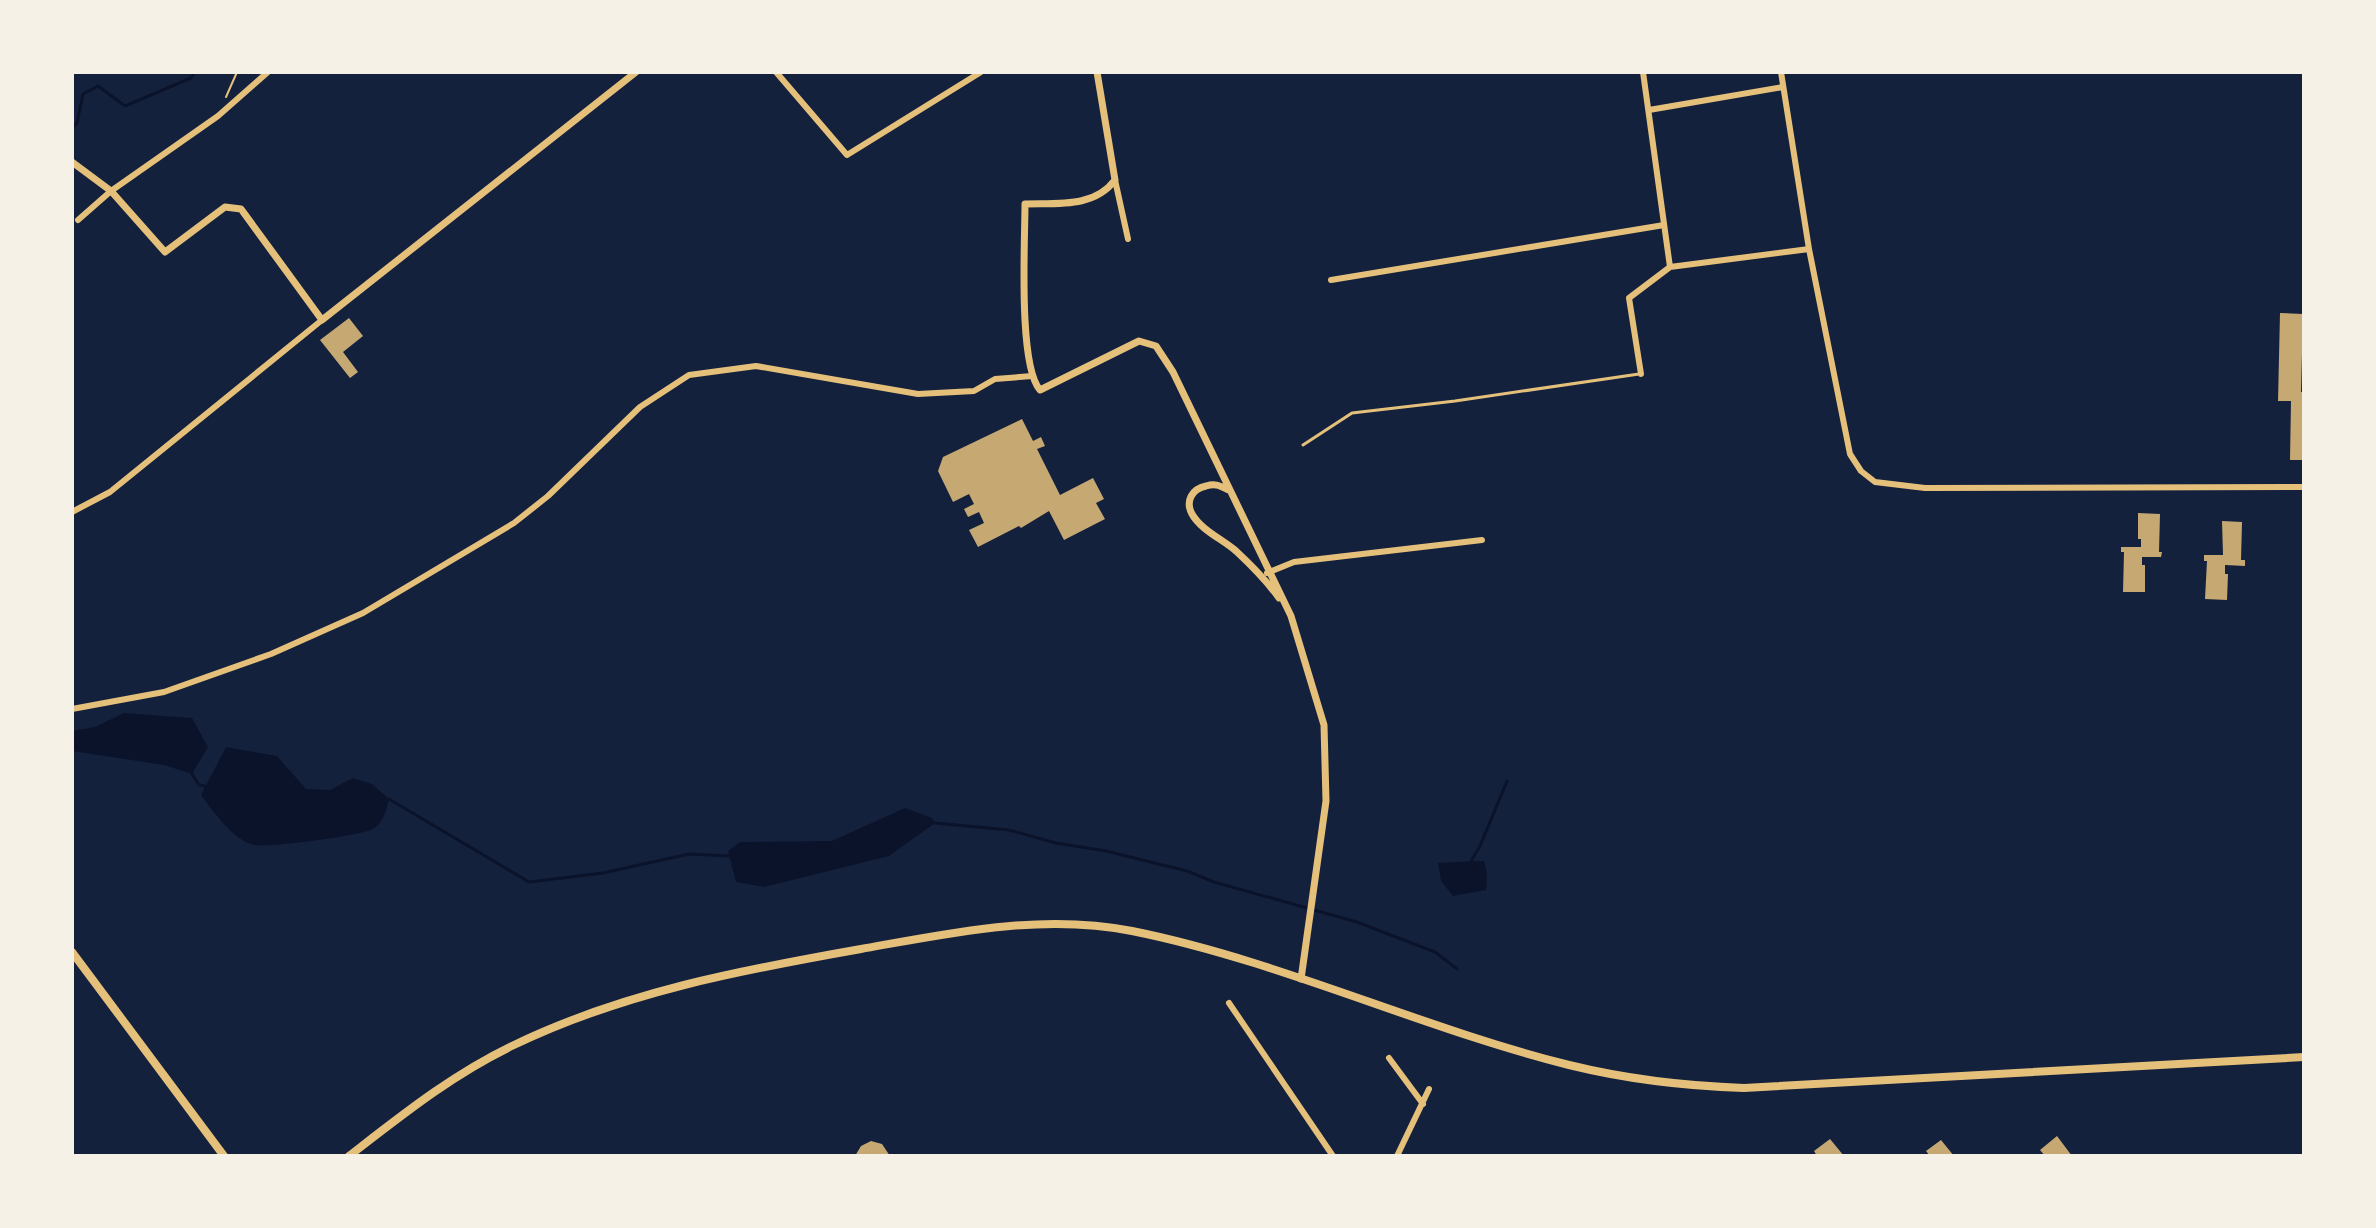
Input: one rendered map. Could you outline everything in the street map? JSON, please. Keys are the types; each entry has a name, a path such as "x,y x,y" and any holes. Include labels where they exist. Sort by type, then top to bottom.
{"main road":[{"path":"349,1156 455,1076 552,1028 645,995 754,968 980,928 1059,924 1129,931 1207,950 1566,1064 1690,1086 1744,1088 2304,1057"},
{"path":"72,952 224,1156"}],"street":[{"path":"78,220 111,191 218,116 268,72"},
{"path":"72,512 110,492 636,72"},
{"path":"776,72 847,155 981,72"},
{"path":"1097,72 1128,239"},
{"path":"1643,72 1670,267"},
{"path":"1781,72 1840,417 1850,454 1867,478 1888,485 1925,488 2304,487"},
{"path":"1649,110 1783,87"},
{"path":"72,162 111,191 165,252 225,207 241,209 322,320"},
{"path":"1115,180 1105,193 1083,201 1025,204 1026,311 1032,376 1040,390 1139,341 1156,346 1165,357 1271,571 1291,616 1324,725 1327,789 1301,979"},
{"path":"1331,280 1664,225"},
{"path":"1641,374 1629,298 1670,267 1809,249"},
{"path":"72,709 164,692 271,654 363,613 514,523 548,496 640,407 689,375 756,366 918,394 974,391 995,379 1032,376"},
{"path":"1229,490 1216,483 1199,487 1190,497 1189,507 1193,518 1234,550 1260,576 1291,616"},
{"path":"1260,576 1294,562 1482,540"},
{"path":"1229,1003 1333,1156"},
{"path":"1389,1058 1423,1104"},
{"path":"1397,1156 1429,1089"}],"lane":[{"path":"1303,445 1352,413 1641,374"}],"path":[{"path":"218,116 237,72"}],"water":[{"path":"124,713 192,718 208,747 192,774 164,765 72,751 72,731 95,727"},
{"path":"226,747 277,756 306,789 330,790 353,778 372,784 389,799 383,817 371,830 348,835 276,845 246,842 224,824 201,795"},
{"path":"905,808 932,818 935,823 889,856 764,887 736,882 728,851 740,842 832,841"},
{"path":"1484,861 1486,890 1453,896 1441,881 1438,863"}],"building":[{"path":"2280,313 2303,314 2301,392 2304,392 2304,460 2290,460 2291,401 2278,401"},
{"path":"349,318 363,336 343,352 358,372 350,378 320,340"},
{"path":"1022,419 1033,441 1041,437 1045,446 1037,449 1060,495 1093,478 1104,499 1096,503 1105,519 1064,540 1049,511 1021,528 1019,526 978,547 969,530 984,523 979,512 968,517 964,509 974,504 969,494 953,502 938,471 943,457"},
{"path":"2138,513 2160,514 2159,552 2162,552 2161,557 2142,557 2145,592 2123,592 2124,552 2121,552 2121,547 2141,547"},
{"path":"2222,521 2242,522 2241,560 2245,560 2245,566 2225,565 2225,574 2228,574 2227,600 2205,599 2207,561 2204,561 2204,555 2223,555"},
{"path":"2057,1136 2072,1156 2045,1156 2040,1150"},
{"path":"1830,1139 1844,1156 1817,1156 1814,1151"},
{"path":"1941,1140 1954,1156 1930,1156 1926,1151"},
{"path":"871,1141 882,1144 890,1156 855,1156 861,1146"}],"waterway":[{"path":"72,128 77,123 83,94 98,86 125,106 191,78 195,72"},
{"path":"192,774 199,785 205,786"},
{"path":"1471,861 1507,781"},
{"path":"389,799 529,882 603,873 689,854 728,856"},
{"path":"935,823 1009,830 1187,871 1214,882 1357,922 1435,952 1457,969"}]}
